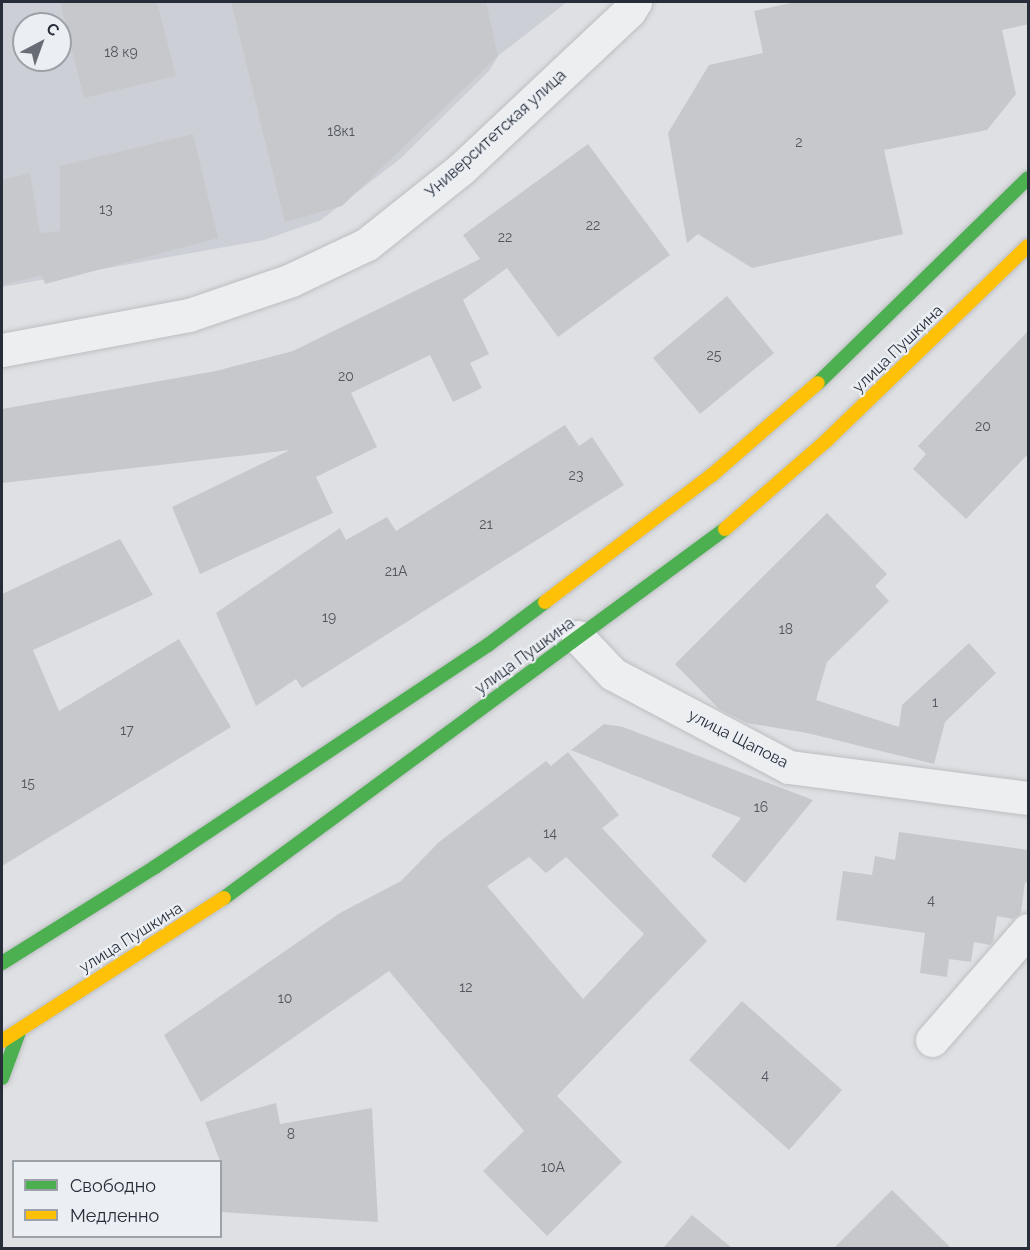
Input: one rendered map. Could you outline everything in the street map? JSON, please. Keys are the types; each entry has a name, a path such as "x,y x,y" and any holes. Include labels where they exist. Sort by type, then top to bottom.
{"main road":[{"name":"улица Пушкина","path":"2,963 165,861 488,645 712,475 828,375 1029,178"},
{"name":"улица Пушкина","path":"2,1041 193,920 715,538 828,440 1029,246"},
{"path":"2,1078 18,1032"}],"street":[{"name":"Университетская улица","path":"2,350 189,315 291,280 367,244 461,169 629,11 635,2"},
{"name":"улица Щапова","path":"578,638 613,674 789,767 1029,798"},
{"path":"932,1040 1029,930"}],"shaded area":[{"path":"2,2 567,2 498,56 490,70 400,159 321,220 264,240 2,287"}],"building":[{"path":"60,2 157,2 176,76 84,98 72,50 72,12 62,12"},
{"path":"231,2 486,2 498,56 342,206 285,222"},
{"path":"795,2 1029,2 1029,24 1002,30 1016,94 987,130 884,150 903,234 752,268 698,234 687,243 668,133 709,65 763,53 754,11"},
{"path":"193,134 218,238 45,284 42,275 2,285 2,180 30,173 40,233 60,231 60,166"},
{"path":"588,144 670,255 558,337 507,268 463,300 489,354 470,363 482,388 453,402 430,355 351,393 377,447 316,477 333,513 200,574 172,507 290,450 2,483 2,409 216,371 293,351 480,259 463,235"},
{"path":"727,296 774,353 700,414 653,358"},
{"path":"1029,330 1029,453 966,519 913,469 926,454 918,446"},
{"path":"565,425 579,446 592,437 624,485 302,688 296,679 256,706 216,613 340,528 346,540 387,517 396,531"},
{"path":"827,513 887,574 875,586 889,601 827,662 816,700 899,727 902,705 969,643 996,673 945,722 934,764 807,733 747,723 719,709 675,664"},
{"path":"120,539 153,595 33,650 59,711 179,639 231,727 2,866 2,594"},
{"path":"604,724 623,727 813,800 745,883 711,856 741,818 571,750"},
{"path":"568,752 619,815 602,828 707,941 557,1096 622,1162 547,1236 483,1171 524,1131 389,971 201,1102 164,1035 340,913 401,881 439,842 546,761 551,766","holes":["529,857 546,873 566,857 644,934 583,999 487,886"]},
{"path":"899,832 1029,850 1029,883 1025,882 1021,913 1013,919 997,916 993,941 990,945 974,942 971,962 949,959 947,977 920,973 925,933 836,920 843,871 872,875 875,856 895,860"},
{"path":"742,1001 842,1090 789,1150 689,1060"},
{"path":"276,1103 280,1124 372,1108 378,1222 222,1212 222,1160 220,1160 205,1122"},
{"path":"892,1190 951,1248 834,1248"},
{"path":"692,1215 732,1248 663,1248"}],"traffic: fast":[{"path":"818,383 1028,178"},
{"path":"224,898 725,529"},
{"path":"2,963 155,867 488,645 545,602"},
{"path":"2,1078 19,1032"}],"traffic: slow":[{"path":"725,529 827,440 1028,246"},
{"path":"545,602 712,475 818,383"},
{"path":"2,1041 224,898"}]}
